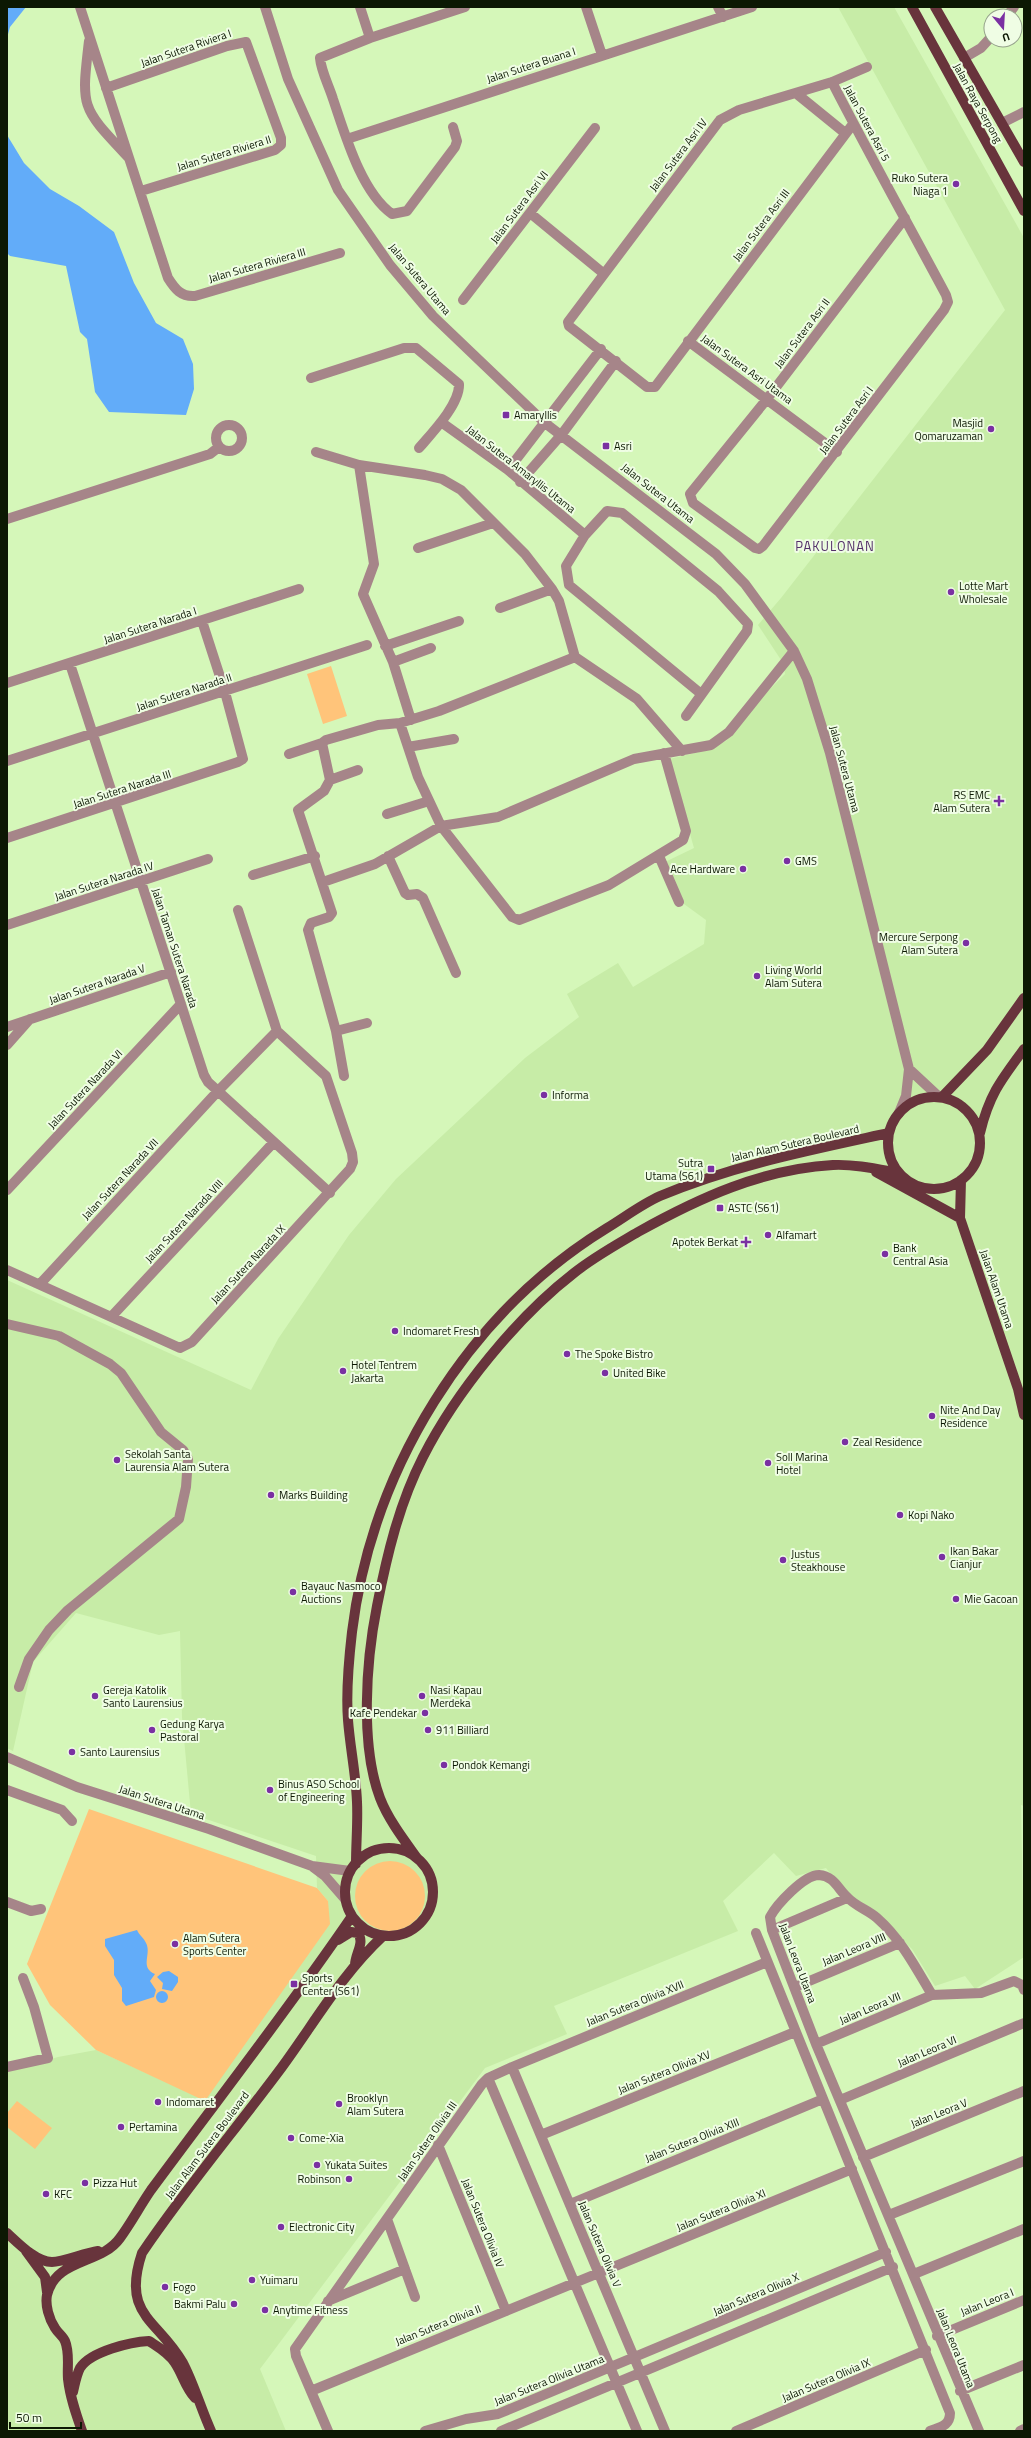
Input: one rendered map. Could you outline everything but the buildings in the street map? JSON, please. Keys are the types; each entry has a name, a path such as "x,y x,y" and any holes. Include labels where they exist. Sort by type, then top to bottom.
{"main road":[{"name":"Jalan Raya Serpong","path":"912,7 1024,211"},
{"name":"Jalan Raya Serpong","path":"935,7 1024,162"},
{"path":"940,1097 987,1050 1024,998"},
{"path":"980,1133 975,1120 966,1109 955,1101 940,1097 924,1098 910,1103 899,1113 889,1133 888,1147 891,1161 899,1173 909,1182 922,1187 935,1189 949,1186 961,1180 971,1171 978,1159 980,1133 985,1112 997,1084 1024,1050"},
{"name":"Jalan Alam Sutera Boulevard","path":"353,1868 357,1803 348,1712 351,1634 358,1594 368,1548 382,1506 413,1438 441,1390 491,1325 529,1287 580,1244 648,1202 717,1174 768,1159 889,1133"},
{"path":"417,1858 405,1851 392,1849 378,1850 366,1855 353,1868 345,1885 345,1899 352,1916 365,1930 383,1936 405,1933 414,1928 426,1917 432,1902 433,1886 428,1871 402,1838 380,1798 370,1750 366,1671 386,1557 402,1506 424,1456 454,1406 498,1348 536,1307 574,1273 607,1250 706,1196 749,1180 834,1165 869,1167 899,1173"},
{"path":"869,1167 960,1218"},
{"name":"Jalan Alam Utama","path":"961,1180 960,1218 1018,1389 1024,1415"},
{"name":"Jalan Alam Sutera Boulevard","path":"108,2250 119,2240 151,2191 352,1916"},
{"path":"334,1942 351,1932 358,1933 362,1940 355,1956 355,1965"},
{"name":"Jalan Alam Sutera Boulevard","path":"198,2401 192,2383 182,2362 146,2319 141,2309 136,2292 136,2271 142,2253 282,2066 355,1965 383,1936"},
{"path":"7,2234 25,2249 46,2261 52,2262 87,2252 108,2250"},
{"path":"25,2249 45,2277 50,2318 55,2329 64,2339 68,2352 68,2378 72,2402 82,2431"},
{"path":"47,2296 52,2282 59,2273 108,2250"},
{"path":"72,2402 76,2377 81,2366 114,2347 149,2341 164,2351 175,2362 186,2388 198,2401 211,2431"}],"street":[{"path":"80,7 141,191"},
{"name":"Jalan Sutera Utama","path":"265,7 288,79 338,190 390,265 433,316 546,423 716,554 745,584 794,651 807,678 830,753 909,1069 906,1096 899,1113"},
{"path":"360,7 370,38"},
{"path":"453,127 456,141 455,146 407,211 400,214 392,214 377,200 362,173 347,139 320,58 370,38 465,7"},
{"path":"586,7 602,55"},
{"path":"718,7 723,17"},
{"name":"Jalan Sutera Buana I","path":"347,139 750,7"},
{"path":"90,37 84,90 88,110 96,124 130,160"},
{"name":"Jalan Sutera Riviera I","path":"106,88 227,46 246,42 265,91"},
{"path":"964,58 983,46"},
{"name":"Jalan Sutera Asri IV","path":"603,273 720,120 739,110 797,94 832,82 868,67"},
{"name":"Jalan Sutera Asri 5","path":"832,82 853,124 946,295 948,302"},
{"name":"Jalan Sutera Riviera II","path":"141,191 279,148 282,142 265,91"},
{"path":"797,94 845,133"},
{"path":"1002,123 1024,112"},
{"name":"Jalan Sutera Asri III","path":"688,341 853,124"},
{"name":"Jalan Sutera Asri VI","path":"463,300 595,128"},
{"name":"Jalan Sutera Riviera III","path":"141,191 168,278 181,294 195,296 340,254"},
{"path":"530,213 603,273"},
{"name":"Jalan Sutera Asri II","path":"759,549 711,517 690,499 690,494 767,399 905,218"},
{"name":"Jalan Sutera Asri Utama","path":"603,273 568,322 570,327 601,349 647,387 656,385 688,341 837,452"},
{"name":"Jalan Sutera Asri I","path":"759,549 837,452 944,310 948,302"},
{"path":"312,378 404,348 416,348 459,384 459,393 441,422 420,448"},
{"path":"508,470 546,423 601,349"},
{"path":"520,482 562,434 616,361"},
{"name":"Jalan Sutera Amaryllis Utama","path":"441,422 508,470 520,482 585,535"},
{"path":"7,519 210,454 219,447"},
{"path":"316,452 359,464 442,479 461,490 525,554 552,589 561,607 575,657 637,699 682,751"},
{"path":"359,464 374,564 363,594 393,662 411,720"},
{"path":"686,716 700,693 747,631 748,624 718,590 622,513 607,511 585,535 566,566 569,585 700,693"},
{"path":"418,548 493,523"},
{"name":"Jalan Sutera Narada I","path":"7,683 70,664 299,589"},
{"path":"500,608 552,589"},
{"path":"202,621 225,692"},
{"path":"385,646 459,621"},
{"name":"Jalan Sutera Narada II","path":"7,761 367,645"},
{"path":"393,662 431,648"},
{"path":"323,882 366,868 441,826 498,817 634,759 682,751 711,744 721,739 794,651"},
{"path":"289,754 322,743 326,740 378,725 400,723 411,720 475,698 575,657"},
{"name":"Jalan Taman Sutera Narada","path":"70,664 204,1075 218,1091 330,1193"},
{"name":"Jalan Sutera Narada III","path":"7,838 116,804 243,759 225,692"},
{"path":"400,723 429,801 441,826 512,917 519,920 610,885 683,840 686,831 664,753"},
{"path":"408,747 454,738"},
{"path":"322,743 330,780 324,791 298,810 315,856 332,914 329,917 311,923 308,930 336,1031 344,1076"},
{"path":"330,780 358,770"},
{"path":"387,814 429,801"},
{"path":"252,875 315,856"},
{"path":"388,856 405,893 408,895 417,894 423,898 456,973"},
{"path":"658,856 679,902"},
{"name":"Jalan Sutera Narada IV","path":"7,925 208,859"},
{"path":"238,910 276,1031"},
{"name":"Jalan Sutera Narada V","path":"7,1027 171,972"},
{"name":"Jalan Sutera Narada VI","path":"7,1190 181,1004"},
{"path":"7,1045 30,1019"},
{"path":"336,1031 367,1023"},
{"name":"Jalan Sutera Narada VII","path":"40,1284 218,1091 276,1031"},
{"name":"Jalan Sutera Narada IX","path":"112,1316 180,1348 192,1342 330,1193 350,1169 352,1153 331,1085 322,1070 276,1031"},
{"path":"909,1069 940,1097"},
{"name":"Jalan Sutera Narada VIII","path":"112,1316 274,1142"},
{"path":"7,1270 112,1316"},
{"path":"7,1324 59,1336 110,1364 121,1374 161,1432 183,1450 188,1459 186,1487 179,1519 68,1610 49,1630 29,1659 19,1687"},
{"name":"Jalan Sutera Utama","path":"7,1757 77,1787 209,1830 312,1866 353,1868"},
{"path":"7,1790 62,1810 72,1821"},
{"name":"Jalan Sutera Utama","path":"312,1866 325,1876 345,1899"},
{"name":"Jalan Leora Utama","path":"932,1995 900,1943 877,1917 847,1898 835,1882 827,1877 819,1875 801,1881 771,1914 769,1921 772,1930 816,2044 914,2274 937,2336 960,2391 979,2431"},
{"path":"772,1930 847,1898"},
{"path":"7,1902 32,1911 41,1909"},
{"path":"756,1933 893,2267 950,2413 950,2420 947,2424 930,2431"},
{"name":"Jalan Leora VIII","path":"795,1987 900,1943"},
{"name":"Jalan Sutera Olivia XVII","path":"488,2078 767,1962"},
{"path":"7,2067 48,2058 34,2007 23,1978"},
{"path":"932,1995 981,1993 1014,1982 1022,1985 1024,1990"},
{"name":"Jalan Leora VII","path":"816,2044 932,1995"},
{"name":"Jalan Leora VI","path":"840,2100 1024,2024"},
{"name":"Jalan Sutera Olivia XV","path":"541,2135 796,2032"},
{"name":"Jalan Sutera Olivia V","path":"512,2067 665,2431"},
{"path":"488,2078 637,2431"},
{"name":"Jalan Sutera Olivia III","path":"311,2390 296,2356 295,2349 298,2342 387,2220 438,2145 488,2078"},
{"name":"Jalan Leora V","path":"863,2157 1024,2091"},
{"name":"Jalan Sutera Olivia XIII","path":"570,2204 823,2099"},
{"name":"Jalan Sutera Olivia IV","path":"438,2145 506,2310"},
{"path":"889,2216 1024,2161"},
{"name":"Jalan Sutera Olivia XI","path":"574,2283 852,2169"},
{"path":"387,2220 415,2297"},
{"path":"914,2274 1024,2229"},
{"name":"Jalan Sutera Olivia X","path":"634,2358 886,2252"},
{"path":"498,2414 502,2430 893,2267"},
{"path":"326,2302 405,2269"},
{"name":"Jalan Sutera Olivia II","path":"311,2390 574,2283"},
{"name":"Jalan Leora I","path":"937,2336 1024,2300"},
{"name":"Jalan Sutera Olivia IX","path":"736,2431 926,2350"},
{"name":"Jalan Sutera Olivia Utama","path":"425,2431 466,2419 498,2414 634,2358"},
{"path":"960,2391 1024,2365"},
{"path":"311,2390 328,2431"},
{"path":"1020,2431 1024,2430"}],"shaded area":[{"path":"838,7 894,7 1024,238 1024,1806 1021,1805 1024,1957 975,1989 965,1976 935,1986 912,1949 865,1904 855,1906 826,1868 796,1876 774,1853 723,1901 738,1931 554,2006 567,2034 485,2068 260,2369 286,2431 10,2431 7,2424 7,2072 58,2057 96,2050 205,2100 328,1901 317,1888 316,1856 191,1814 182,1717 180,1631 159,1635 76,1613 33,1662 13,1751 7,1748 7,1280 251,1390 278,1339 349,1235 396,1179 525,1058 579,1017 567,994 618,963 633,987 704,944 706,920 684,904 665,862 694,848 669,759 700,752 726,741 763,696 785,674 783,663 758,625 781,598 1005,310"},
{"path":"331,666 347,716 323,724 307,674"},
{"name":"Alam Sutera Sports Center","path":"89,1809 317,1888 328,1901 330,1924 205,2101 96,2050 50,2005 27,1964"},
{"path":"390,1861 403,1864 415,1871 422,1883 425,1896 422,1909 415,1921 403,1928 390,1931 377,1928 365,1921 358,1909 355,1896 358,1883 365,1871 377,1864"},
{"path":"17,2101 52,2128 35,2149 7,2127 7,2113"}],"water":[{"path":"7,7 26,7 10,27 7,38"},
{"path":"7,135 24,163 50,189 79,206 114,232 134,283 156,323 183,339 193,364 194,389 186,415 109,412 95,392 87,339 80,332 66,266 10,256 7,253"},
{"path":"137,1930 145,1941 147,1947 148,1968 155,1974 150,1981 156,1990 154,1997 126,2006 122,2001 122,1988 114,1975 114,1960 105,1946 105,1939"},
{"path":"169,1971 178,1977 178,1982 172,1991 162,1989 163,1983 157,1977 163,1972"},
{"path":"160,1991 164,1991 168,1997 164,2003 160,2003 156,1999 156,1995"}],"place":[{"name":"Ruko Sutera Niaga 1","path":"956,184"},
{"name":"Amaryllis","path":"506,415"},
{"name":"Masjid Qomaruzaman","path":"991,429"},
{"name":"Asri","path":"606,446"},
{"name":"Lotte Mart Wholesale","path":"951,592"},
{"name":"RS EMC Alam Sutera","path":"999,801"},
{"name":"GMS","path":"787,861"},
{"name":"Ace Hardware","path":"743,869"},
{"name":"Mercure Serpong Alam Sutera","path":"966,943"},
{"name":"Living World Alam Sutera","path":"757,976"},
{"name":"Informa","path":"544,1095"},
{"name":"Sutra Utama (S61)","path":"711,1169"},
{"name":"ASTC (S61)","path":"720,1208"},
{"name":"Alfamart","path":"768,1235"},
{"name":"Apotek Berkat","path":"746,1242"},
{"name":"Bank Central Asia","path":"885,1254"},
{"name":"Indomaret Fresh","path":"395,1331"},
{"name":"The Spoke Bistro","path":"567,1354"},
{"name":"Hotel Tentrem Jakarta","path":"343,1371"},
{"name":"United Bike","path":"605,1373"},
{"name":"Nite And Day Residence","path":"932,1416"},
{"name":"Zeal Residence","path":"845,1442"},
{"name":"Sekolah Santa Laurensia Alam Sutera","path":"117,1460"},
{"name":"Soll Marina Hotel","path":"768,1463"},
{"name":"Marks Building","path":"271,1495"},
{"name":"Kopi Nako","path":"900,1515"},
{"name":"Ikan Bakar Cianjur","path":"942,1557"},
{"name":"Justus Steakhouse","path":"783,1560"},
{"name":"Bayauc Nasmoco Auctions","path":"293,1592"},
{"name":"Mie Gacoan","path":"956,1599"},
{"name":"Gereja Katolik Santo Laurensius","path":"95,1696"},
{"name":"Nasi Kapau Merdeka","path":"422,1696"},
{"name":"Kafe Pendekar","path":"425,1713"},
{"name":"Gedung Karya Pastoral","path":"152,1730"},
{"name":"911 Billiard","path":"428,1730"},
{"name":"Santo Laurensius","path":"72,1752"},
{"name":"Pondok Kemangi","path":"444,1765"},
{"name":"Binus ASO School of Engineering","path":"270,1790"},
{"name":"Alam Sutera Sports Center","path":"175,1944"},
{"name":"Sports Center (S61)","path":"294,1984"},
{"name":"Indomaret","path":"158,2102"},
{"name":"Brooklyn Alam Sutera","path":"339,2104"},
{"name":"Pertamina","path":"121,2127"},
{"name":"Come-Xia","path":"291,2138"},
{"name":"Yukata Suites","path":"317,2165"},
{"name":"Robinson","path":"349,2179"},
{"name":"Pizza Hut","path":"85,2183"},
{"name":"KFC","path":"46,2194"},
{"name":"Electronic City","path":"281,2227"},
{"name":"Yuimaru","path":"252,2280"},
{"name":"Fogo","path":"165,2287"},
{"name":"Bakmi Palu","path":"234,2304"},
{"name":"Anytime Fitness","path":"265,2310"}],"district":[{"name":"PAKULONAN","path":"835,546"}]}
